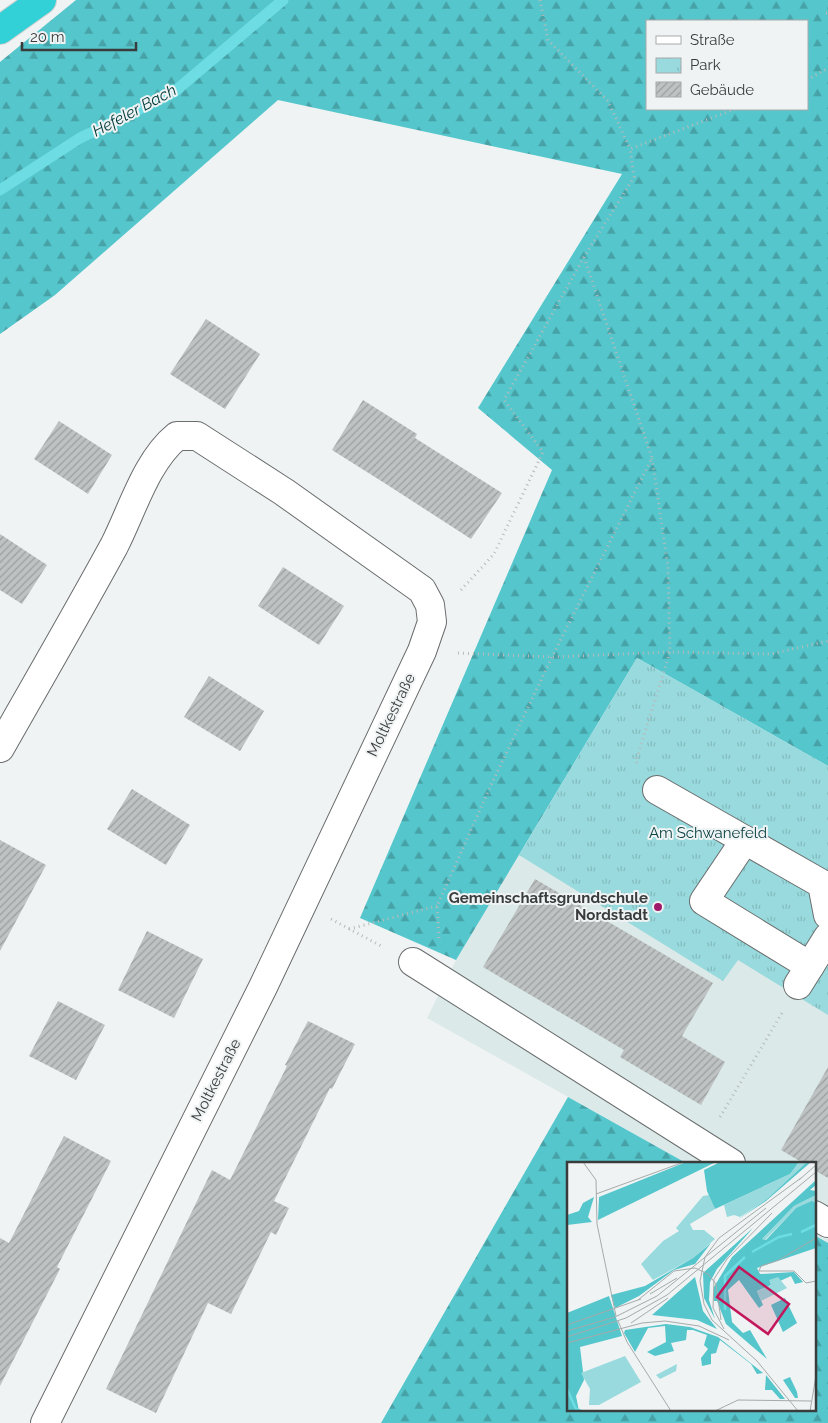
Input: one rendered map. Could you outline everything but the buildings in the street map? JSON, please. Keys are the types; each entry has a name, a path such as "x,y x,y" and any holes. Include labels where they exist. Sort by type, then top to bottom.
{"highway":[{"path":"0,30 42,0"}],"street":[{"path":"0,748 114,546 156,458 166,445 177,436 196,436 284,492 375,558 409,580 422,590 430,605 432,622"},
{"name":"Moltkestraße","path":"45,1423 263,987 422,651 432,622"},
{"path":"657,790 822,884 828,915"},
{"path":"745,840 704,901 804,975 828,937"},
{"path":"413,962 729,1162"},
{"path":"816,1216 828,1223"}],"path":[{"path":"432,622 494,554 543,452 504,400 584,257 634,177 630,149 608,102 548,40 540,0"},
{"path":"808,79 828,68"},
{"path":"630,149 732,110"},
{"path":"584,257 652,458 668,568 670,652 636,761 657,790"},
{"path":"413,962 349,929 437,906 492,783 552,657 652,458"},
{"path":"422,651 552,657 670,652 771,654 828,641"},
{"path":"703,1146 804,975"}],"shaded area":[{"name":"Gemeinschaftsgrundschule Nordstadt","path":"637,658 828,766 828,1243 816,1236 816,1162 684,1162 427,1018 456,960"}],"green space":[{"path":"76,0 828,0 828,766 637,658 456,960 360,918 552,470 478,408 622,174 278,100 55,295 0,334 0,62"},
{"name":"Am Schwanefeld","path":"637,658 828,766 828,1015 738,960 723,981 519,855"},
{"path":"568,1097 684,1162 567,1162 567,1410 816,1410 816,1236 828,1243 828,1423 381,1423"}],"waterway":[{"name":"Hefeler Bach","path":"0,190 80,138 174,92 283,0"}],"place":[{"name":"Gemeinschaftsgrundschule Nordstadt","path":"658,907"}]}
